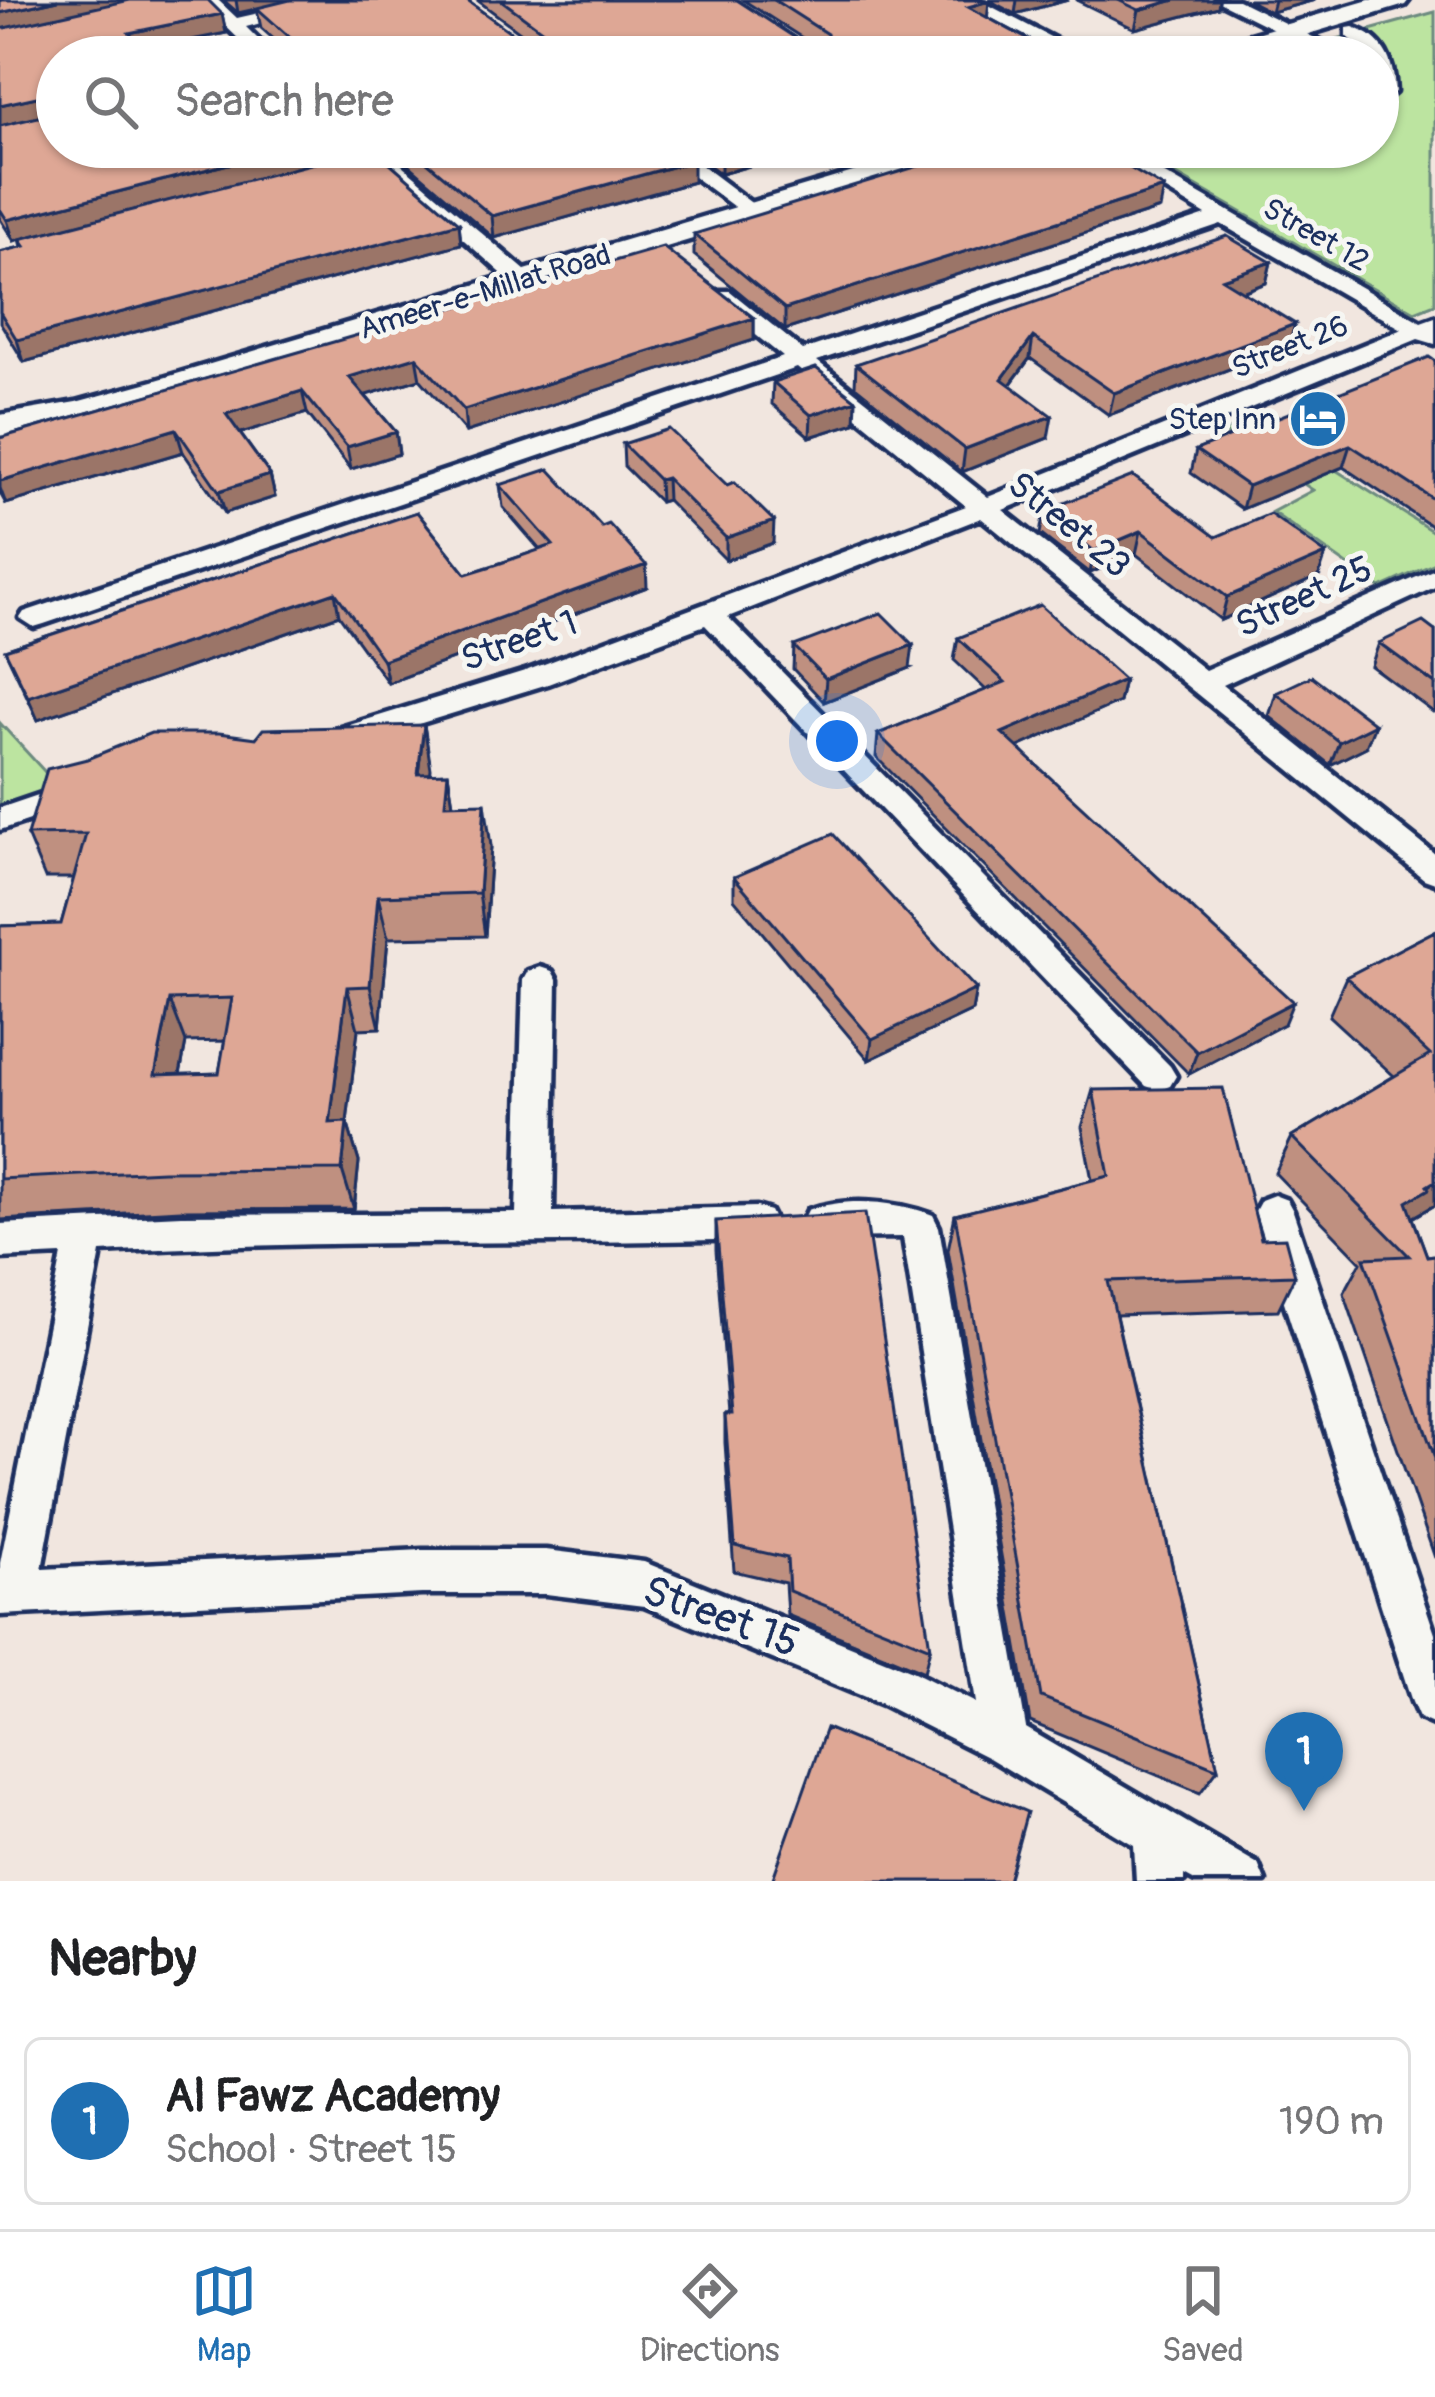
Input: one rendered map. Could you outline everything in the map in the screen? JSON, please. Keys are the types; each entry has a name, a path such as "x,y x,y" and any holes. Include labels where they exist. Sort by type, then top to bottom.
{"main road":[{"path":"1307,36 1405,7"},
{"path":"1314,36 1353,32 1405,7"},
{"name":"Ameer-e-Millat Road","path":"0,404 86,387 513,273 662,248 741,203 834,168"},
{"name":"Ameer-e-Millat Road","path":"0,426 80,412 741,203 882,168"}],"street":[{"path":"208,0 246,36"},
{"path":"234,24 338,0"},
{"path":"966,0 1038,36"},
{"path":"1224,0 1302,36"},
{"path":"1353,32 1361,36"},
{"path":"384,168 513,273"},
{"path":"693,168 741,203"},
{"name":"Street 12","path":"1140,168 1430,331"},
{"path":"34,618 1223,216"},
{"name":"Street 23","path":"706,284 1435,871"},
{"name":"Street 26","path":"986,508 1430,331"},
{"name":"Street 1","path":"318,745 538,677 986,508"},
{"name":"Street 25","path":"1202,683 1435,577"},
{"path":"710,614 1158,1076"},
{"path":"0,818 106,782"},
{"path":"534,1228 540,980"},
{"path":"1274,1211 1435,1702"},
{"path":"0,1241 181,1231 903,1220 920,1227 1005,1742"},
{"path":"8,1593 85,1238"},
{"name":"Street 15","path":"8,1593 422,1572 546,1572 644,1584 851,1666 1005,1742 1241,1881"},
{"path":"1157,1832 1160,1881"}],"green space":[{"path":"1435,12 1435,304 1415,312 1165,168 1399,168 1399,36 1348,36"},
{"path":"1254,418 1435,533 1435,563 1380,588 1272,512 1313,490 1224,432"},
{"path":"0,723 67,796 0,809"}],"building":[{"path":"0,0 58,0 0,13"},
{"path":"130,0 208,0 222,14 129,33 132,36 36,36 36,97 0,105 0,29"},
{"path":"290,0 466,0 516,36 288,36 257,8"},
{"path":"501,0 737,0 792,36 550,36"},
{"path":"774,0 989,1 968,7 1021,36 827,36"},
{"path":"1118,0 1175,0 1139,10"},
{"path":"36,117 36,168 212,168 7,220 0,209 0,126"},
{"path":"295,168 396,168 459,223 17,340 0,312 0,252 25,246 20,239"},
{"path":"434,168 667,168 492,216"},
{"path":"912,168 1130,168 1164,188 785,309 694,234"},
{"path":"1227,236 1271,262 1222,279 1295,324 1114,393 1033,337 1002,379 1052,416 965,449 856,364"},
{"path":"663,247 754,318 464,410 416,357 349,377 396,432 347,447 302,391 226,414 270,475 219,491 176,429 0,481 0,438"},
{"path":"1429,357 1435,361 1435,500 1350,445 1248,486 1196,450"},
{"path":"816,368 856,400 811,415 773,382"},
{"path":"669,429 727,485 734,482 774,521 726,538 666,478 659,480 623,444"},
{"path":"549,469 602,527 609,524 646,565 383,660 335,592 28,697 5,650 417,512 466,574 495,565 553,545 500,485"},
{"path":"1133,476 1216,537 1270,514 1326,554 1227,597 1141,531 1094,551 1044,511"},
{"path":"1040,605 1124,680 1002,733 1293,1002 1197,1052 878,734 1005,682 958,638"},
{"path":"881,613 913,645 826,679 794,646"},
{"path":"1423,622 1435,631 1435,684 1379,643"},
{"path":"1312,676 1375,724 1339,742 1276,693"},
{"path":"424,725 418,774 448,773 445,804 485,803 479,893 378,896 370,986 347,987 330,1123 347,1122 342,1170 163,1171 0,1179 0,926 61,924 86,834 27,835 47,769 87,759 151,733 256,738 263,729","holes":["232,998 219,1073 155,1075 170,1000"]},
{"path":"833,834 976,989 872,1039 734,877"},
{"path":"1435,931 1435,1181 1407,1202 1427,1256 1435,1255 1435,1458 1364,1258 1409,1256 1292,1137 1430,1055 1346,977"},
{"path":"1223,1088 1261,1239 1285,1238 1295,1275 1108,1281 1218,1769 1041,1697 955,1215 1109,1176 1093,1090"},
{"path":"865,1213 930,1648 789,1591 787,1558 735,1546 725,1415 732,1415 716,1221"},
{"path":"826,1728 1027,1812 1008,1881 772,1881"}],"place":[{"name":"Step Inn","path":"1318,419"},
{"name":"Al Fawz Academy","path":"1304,1811"}]}
